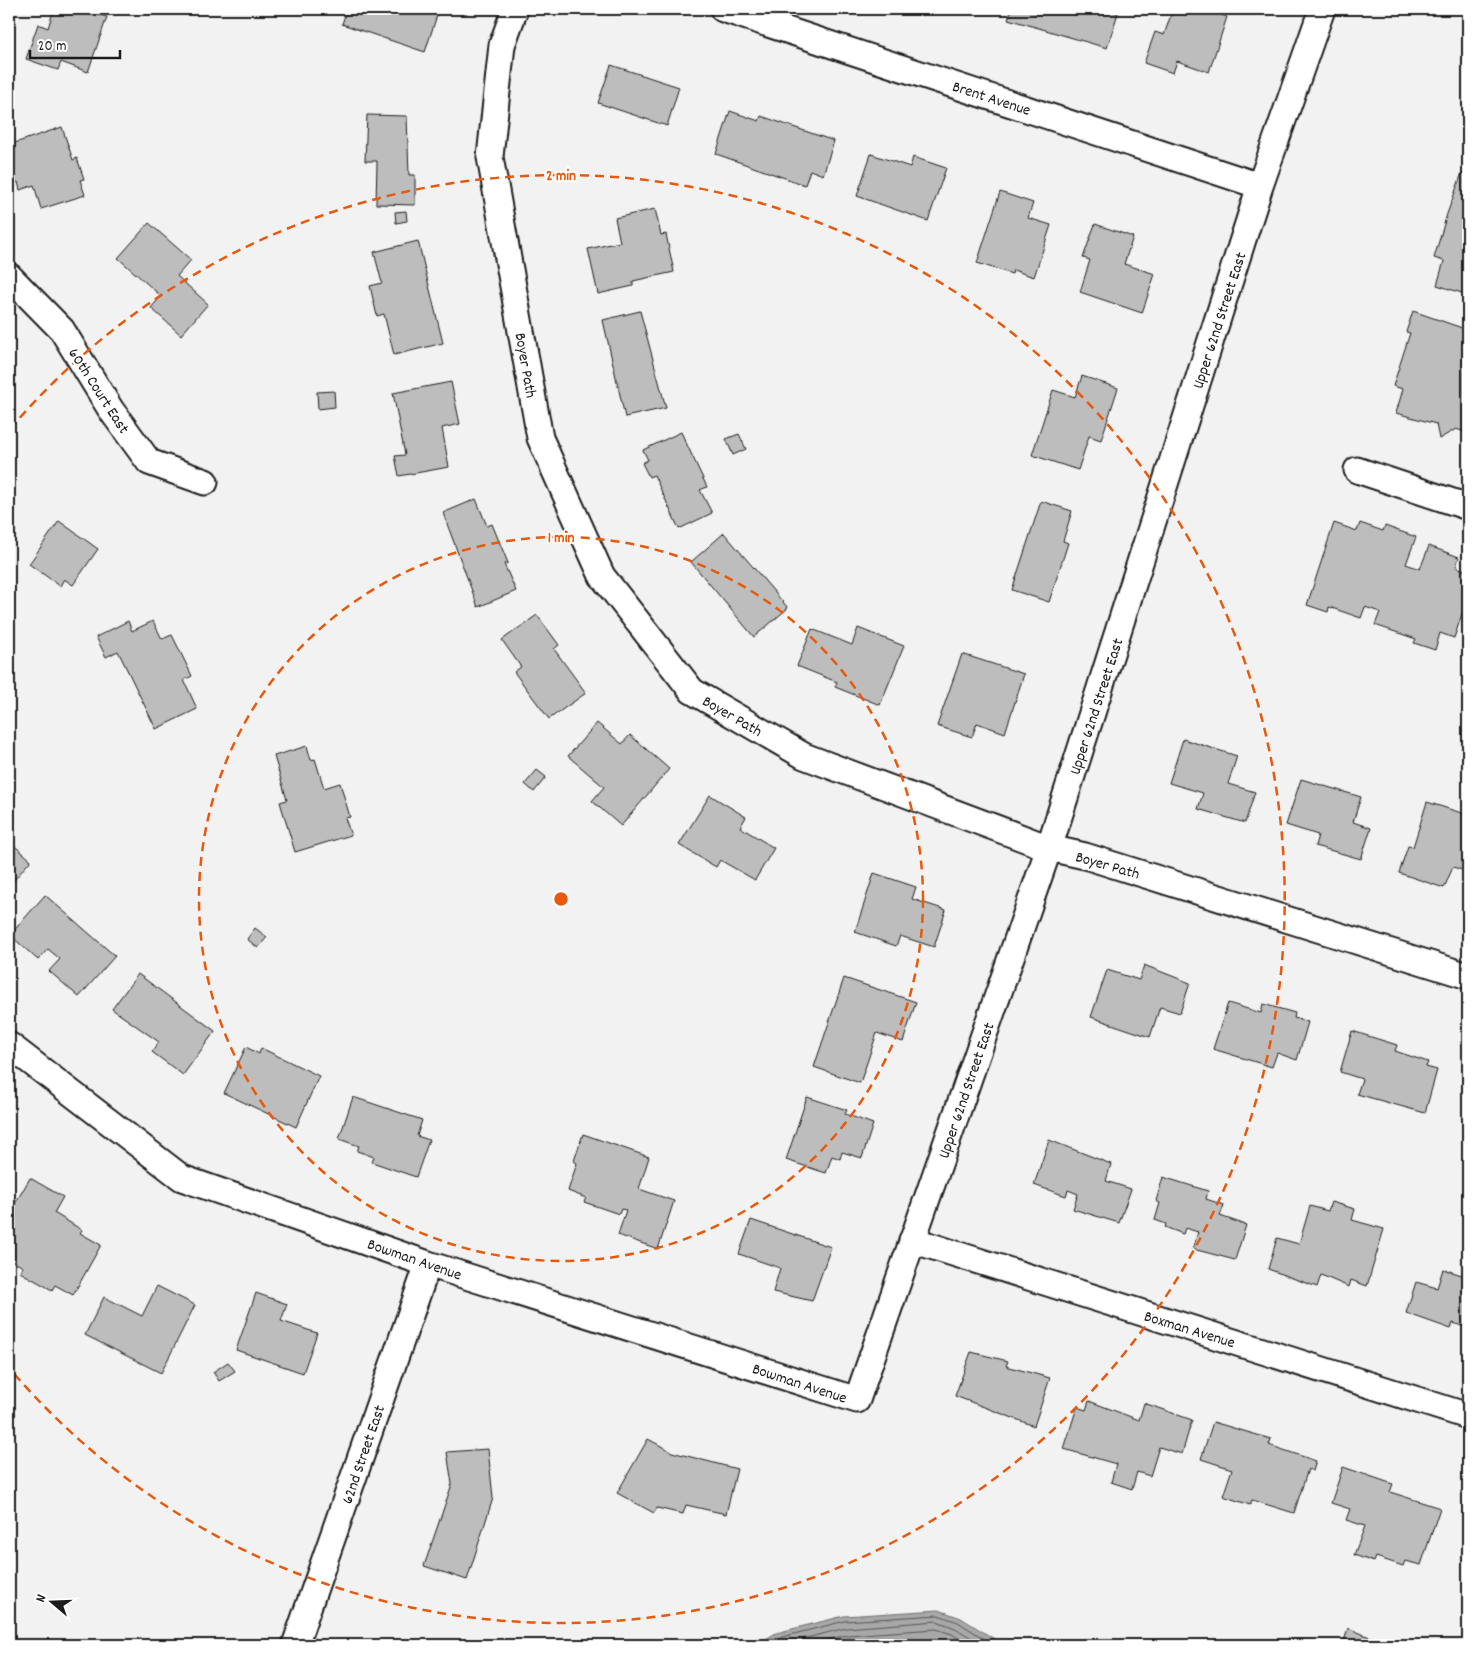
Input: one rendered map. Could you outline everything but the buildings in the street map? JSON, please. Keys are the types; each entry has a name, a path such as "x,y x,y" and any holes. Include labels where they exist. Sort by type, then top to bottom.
{"street":[{"name":"Boyer Path","path":"515,9 502,45 490,157 540,438 602,576 692,691 804,756 1050,848 1085,856 1468,976"},
{"name":"Brent Avenue","path":"723,9 1260,186"},
{"name":"Upper 62nd Street East","path":"857,1400 1050,848 1260,186 1322,9"},
{"name":"60th Court East","path":"9,276 62,330 111,410 149,462 205,482"},
{"path":"1357,470 1468,507"},
{"name":"Bowman Avenue","path":"9,1045 182,1178 428,1264 857,1400"},
{"name":"Boxman Avenue","path":"912,1240 1468,1416"},
{"name":"62nd Street East","path":"295,1645 428,1264"}],"water":[{"path":"939,1610 961,1618 1004,1645 755,1645 776,1633 844,1616"}]}
